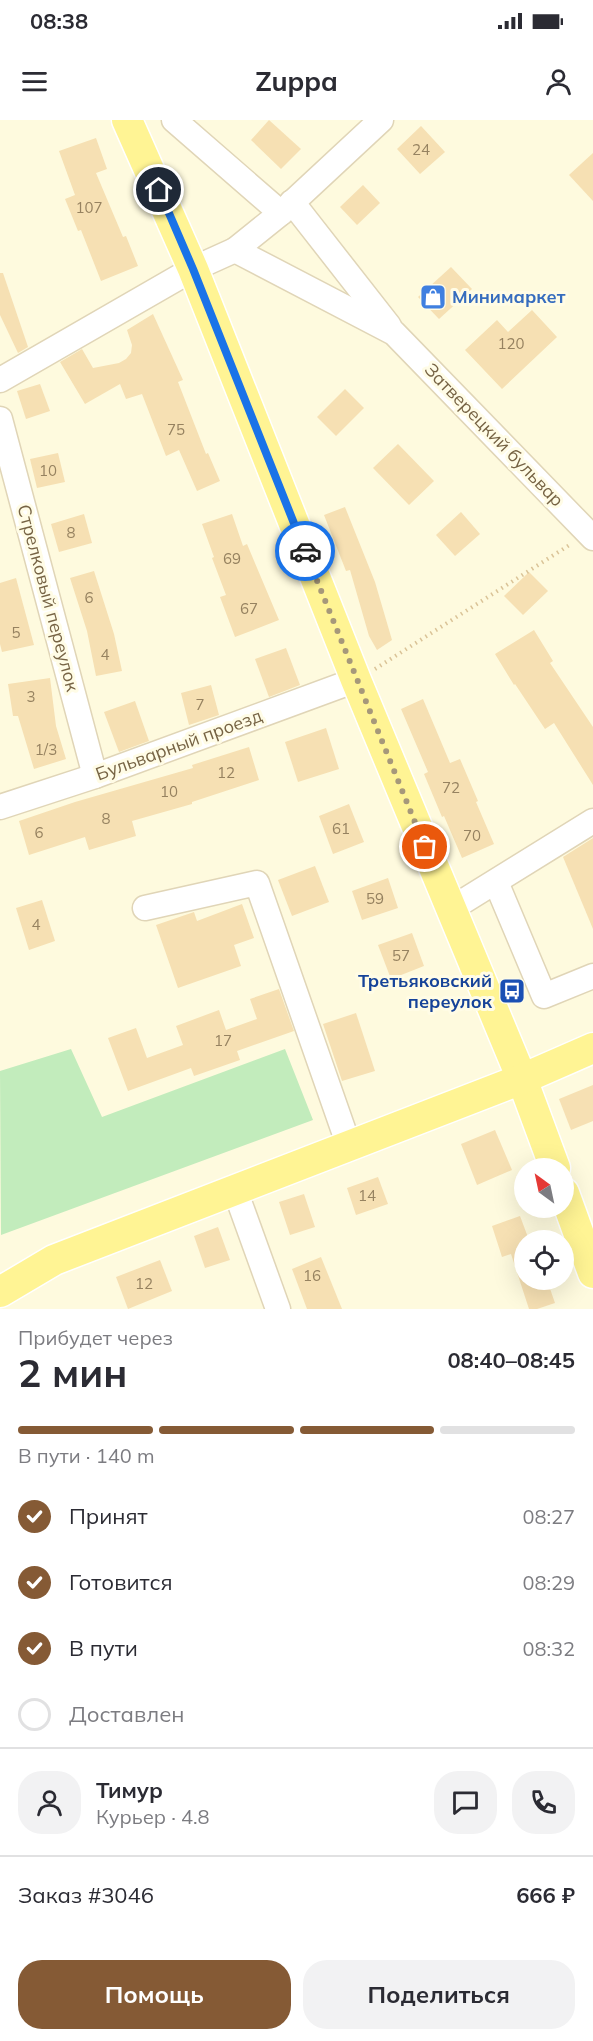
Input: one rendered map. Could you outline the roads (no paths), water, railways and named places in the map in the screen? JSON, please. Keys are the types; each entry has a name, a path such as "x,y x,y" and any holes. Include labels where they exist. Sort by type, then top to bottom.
{"main road":[{"path":"127,120 193,269 356,680 522,1079 551,1158"},
{"path":"0,1292 54,1260 522,1079 593,1048"},
{"path":"573,1218 593,1274"},
{"path":"0,1266 54,1260"}],"street":[{"name":"Затверецкий бульвар","path":"174,120 287,208 394,333 590,535"},
{"path":"0,380 193,269 235,250 287,208 381,120"},
{"name":"Затверецкий бульвар","path":"235,250 394,333"},
{"name":"Стрелковый переулок","path":"0,419 95,776"},
{"name":"Бульварный проезд","path":"0,807 95,776 356,680"},
{"path":"451,909 593,821"},
{"path":"496,882 544,996 593,976"},
{"path":"145,908 257,883 349,1146"},
{"path":"235,1190 278,1309"}],"place":[{"name":"Минимаркет","path":"433,297"},
{"name":"Третьяковский переулок","path":"512,991"}]}
